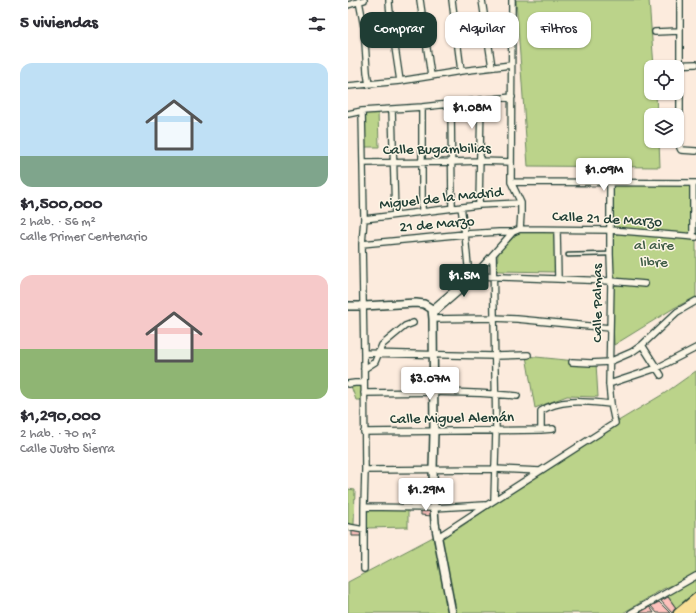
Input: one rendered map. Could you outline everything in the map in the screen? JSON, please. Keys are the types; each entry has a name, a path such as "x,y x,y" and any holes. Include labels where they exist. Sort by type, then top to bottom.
{"main road":[{"path":"678,613 696,598"},
{"path":"687,613 696,605"}],"street":[{"path":"389,0 391,20 396,32 395,47 400,81"},
{"path":"420,0 431,76"},
{"path":"452,0 461,71"},
{"path":"482,0 492,67"},
{"path":"433,314 478,273 513,232 520,229 521,203 511,182 512,0"},
{"path":"680,0 680,60"},
{"path":"348,5 361,1 369,85"},
{"path":"655,32 679,31"},
{"path":"684,65 696,64"},
{"path":"348,86 369,85 511,65"},
{"path":"348,114 512,97"},
{"path":"479,205 481,100"},
{"path":"680,100 680,148 681,150 696,151"},
{"path":"451,104 452,208"},
{"path":"422,107 422,212"},
{"path":"392,109 395,215"},
{"path":"362,112 364,219 362,244 364,306 364,569"},
{"name":"Calle Bugambilias","path":"363,163 480,161 511,162"},
{"path":"511,182 694,183 695,237"},
{"name":"Calle Palmas","path":"541,471 615,423 610,404 609,384 611,281 610,183"},
{"name":"Miguel de la Madrid","path":"364,219 479,205 521,203"},
{"path":"461,207 469,276"},
{"name":"Calle 21 de Marzo","path":"520,229 610,230 695,237"},
{"path":"557,230 558,279"},
{"name":"21 de Marzo","path":"362,244 465,234 513,232"},
{"path":"493,255 496,431 494,500"},
{"path":"433,314 469,276 474,273 494,277 611,281 645,284"},
{"path":"572,362 609,362 632,352 642,345 677,312 696,301"},
{"path":"348,306 416,303 424,304 433,314 434,508 435,523 452,613"},
{"path":"433,314 517,319 610,328"},
{"path":"364,369 375,362 382,345 405,326 414,323"},
{"path":"642,345 661,375"},
{"path":"609,384 657,368 696,348"},
{"path":"364,353 494,356 528,355"},
{"path":"348,384 364,383"},
{"path":"364,393 495,393 517,396"},
{"path":"541,430 541,412 561,403 610,404"},
{"name":"Calle Miguel Alemán","path":"364,432 553,429"},
{"path":"365,470 495,469 541,471"},
{"path":"438,537 541,471"},
{"path":"364,507 434,508 487,505"},
{"path":"348,527 364,530"},
{"path":"631,613 696,576"}],"lane":[{"path":"568,254 610,254"}],"green space":[{"path":"516,0 649,0 653,60 644,60 644,100 656,100 657,108 644,108 644,148 659,148 660,167 528,166 519,42 519,12 517,12"},
{"path":"378,111 379,147 363,147 363,112"},
{"name":"al aire libre","path":"696,184 696,297 674,308 614,345 611,275 612,185"},
{"path":"520,230 557,230 557,272 497,271 498,253"},
{"path":"526,356 596,363 598,397 567,396 535,408"},
{"path":"696,371 696,575 663,589 623,613 348,613 348,582 433,537 451,611 438,537 459,528 615,423 665,393"},
{"path":"361,383 362,400 356,400 351,386"},
{"path":"348,489 355,490 354,525 348,524"},
{"path":"408,508 408,527 367,528 366,509"},
{"path":"696,578 696,597 679,612 666,593"}],"building":[{"path":"421,509 431,509 432,516 421,515"},
{"path":"352,529 362,531 362,536 352,536"},
{"path":"668,597 676,608 672,613 661,601"},
{"path":"659,602 670,613 657,613 651,606"},
{"path":"650,607 654,613 640,613 640,612"}]}
